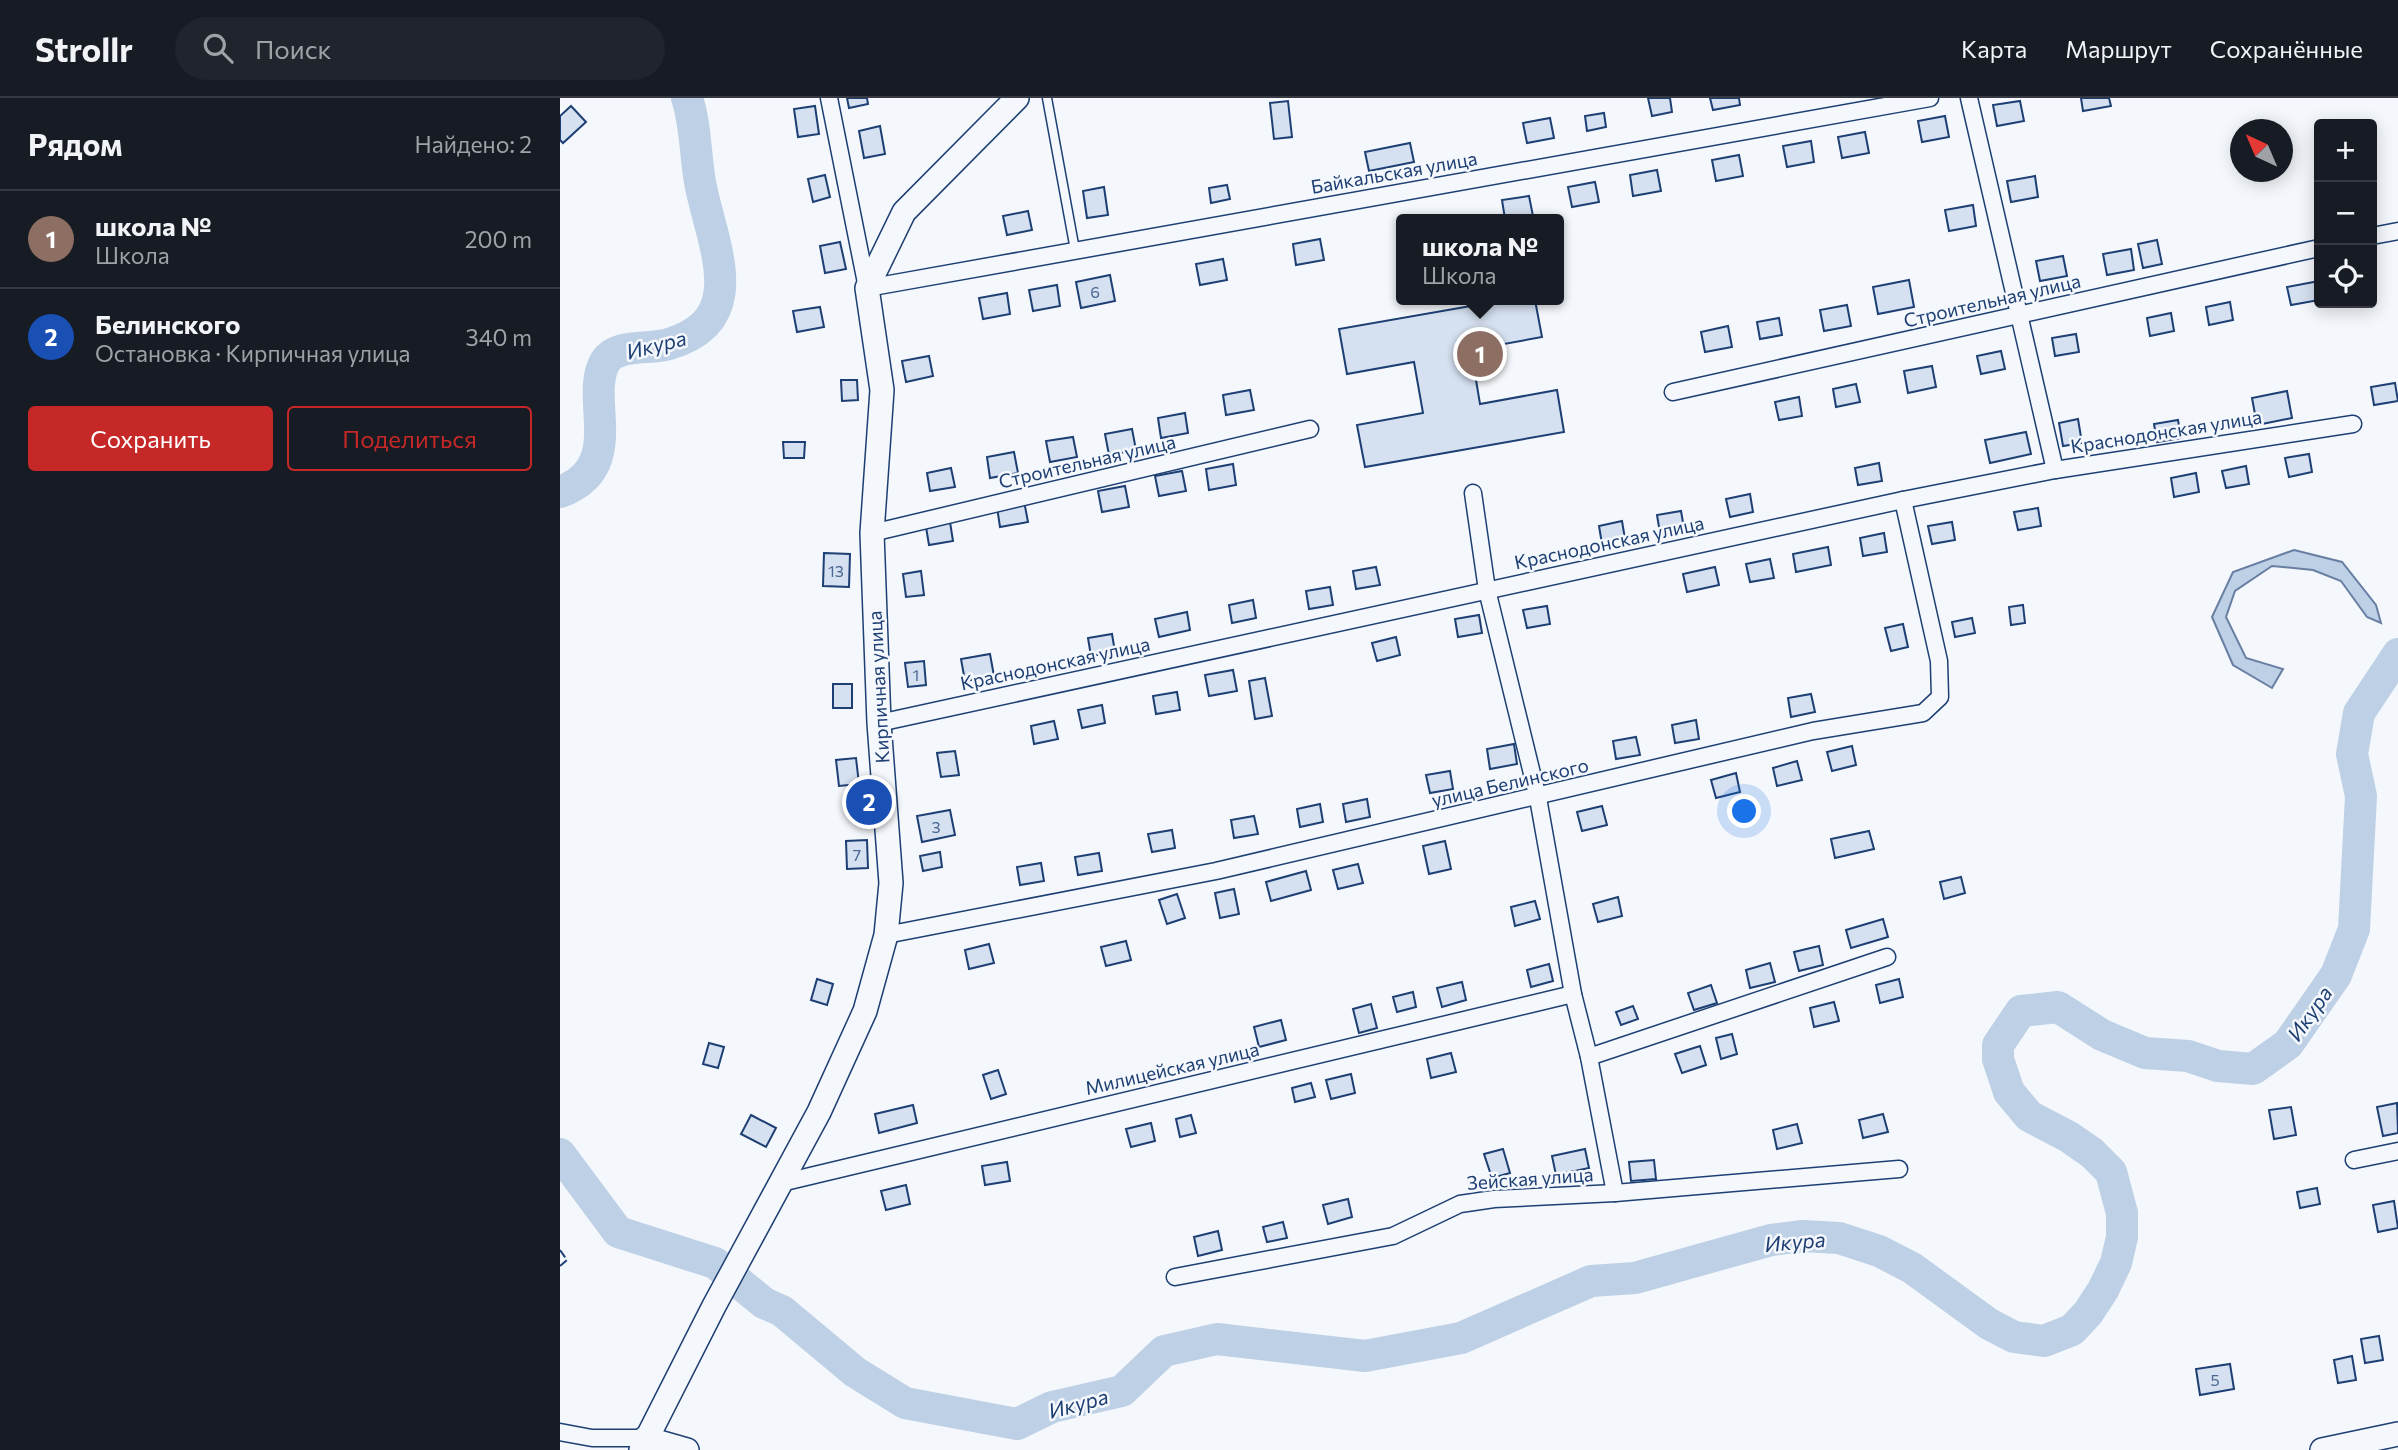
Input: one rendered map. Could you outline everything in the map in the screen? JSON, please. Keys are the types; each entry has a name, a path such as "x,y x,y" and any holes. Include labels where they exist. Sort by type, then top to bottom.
{"street":[{"name":"Кирпичная улица","path":"643,1444 819,1112 865,1011 886,935 891,883 879,723 872,533 882,390 867,288 829,98"},
{"path":"867,288 904,212 1017,98"},
{"name":"Байкальская улица","path":"867,288 1930,98"},
{"path":"1969,98 2056,470"},
{"path":"2377,235 2398,230"},
{"name":"Строительная улица","path":"1673,392 2314,249"},
{"name":"Краснодонская улица","path":"879,723 1903,500 2056,470 2353,424"},
{"name":"Строительная улица","path":"872,533 1310,429"},
{"path":"1473,493 1487,590 1538,798 1573,995 1589,1057 1615,1193"},
{"name":"улица Белинского","path":"886,935 1216,871 1538,798 1813,731 1923,713 1940,697 1939,661 1903,500"},
{"path":"1589,1057 1887,957"},
{"name":"Милицейская улица","path":"781,1183 1573,995"},
{"path":"2354,1160 2398,1151"},
{"name":"Зейская улица","path":"1175,1277 1393,1236 1460,1204 1494,1199 1615,1193 1899,1169"},
{"path":"560,1432 687,1450"},
{"path":"2322,1450 2398,1434"}],"lane":[{"path":"1047,98 1075,250"}],"water":[{"path":"2294,550 2342,562 2376,605 2381,623 2367,617 2341,581 2313,570 2272,566 2235,591 2226,617 2246,658 2283,669 2272,688 2233,665 2212,617 2233,572"}],"building":[{"path":"847,98 867,98 868,104 849,108"},
{"path":"1648,98 1670,98 1672,112 1652,116"},
{"path":"1710,98 1739,98 1740,105 1713,110"},
{"path":"2081,98 2109,98 2111,106 2083,111"},
{"path":"1288,101 1292,137 1274,139 1270,103"},
{"path":"2020,101 2024,121 1997,126 1993,105"},
{"path":"571,106 586,122 563,143 560,140 560,116"},
{"path":"815,106 819,134 798,137 794,109"},
{"path":"1604,113 1606,127 1587,131 1585,116"},
{"path":"1945,116 1949,137 1922,142 1918,121"},
{"path":"1550,118 1554,138 1527,143 1523,123"},
{"path":"880,126 885,154 864,158 859,131"},
{"path":"1865,132 1869,153 1842,158 1838,137"},
{"path":"1811,141 1814,162 1787,167 1783,146"},
{"path":"1410,143 1414,162 1369,171 1365,152"},
{"path":"1739,155 1743,176 1716,181 1712,160"},
{"path":"1657,170 1661,191 1633,196 1630,175"},
{"path":"825,175 830,197 813,202 808,179"},
{"path":"2035,176 2038,197 2011,202 2007,181"},
{"path":"1595,182 1599,202 1572,207 1568,187"},
{"path":"1227,185 1230,199 1211,203 1209,188"},
{"path":"1104,187 1108,215 1087,218 1083,191"},
{"path":"1529,196 1533,214 1504,214 1502,200"},
{"path":"1973,205 1976,226 1949,231 1945,210"},
{"path":"1028,211 1032,230 1007,235 1003,216"},
{"path":"1320,239 1324,260 1296,265 1293,244"},
{"path":"2157,240 2162,264 2143,268 2138,244"},
{"path":"840,242 846,269 825,273 820,246"},
{"path":"2131,249 2134,270 2107,275 2103,254"},
{"path":"2063,256 2067,276 2040,281 2036,261"},
{"path":"1223,259 1227,280 1200,285 1196,264"},
{"path":"1110,275 1115,301 1081,308 1076,282"},
{"path":"1909,280 1914,307 1878,314 1873,287"},
{"path":"2314,282 2314,301 2291,305 2287,287"},
{"path":"1057,285 1060,306 1033,311 1029,290"},
{"path":"1007,293 1010,314 983,319 979,298"},
{"path":"2230,302 2233,320 2209,325 2206,307"},
{"path":"1476,305 1536,305 1542,337 1471,350 1480,404 1557,390 1564,432 1365,467 1357,425 1423,413 1414,362 1347,374 1339,329"},
{"path":"1847,305 1851,326 1824,331 1820,310"},
{"path":"820,307 824,327 797,332 793,311"},
{"path":"2171,313 2174,331 2150,336 2147,318"},
{"path":"1779,318 1782,335 1760,339 1757,322"},
{"path":"1728,326 1732,347 1705,352 1701,332"},
{"path":"2076,334 2079,352 2055,356 2052,338"},
{"path":"2001,351 2005,369 1981,374 1977,356"},
{"path":"929,356 933,376 906,382 902,361"},
{"path":"1932,366 1936,387 1908,393 1904,371"},
{"path":"841,380 857,380 858,400 842,401"},
{"path":"2395,383 2398,401 2374,405 2371,387"},
{"path":"1856,384 1860,402 1836,407 1833,389"},
{"path":"1250,390 1254,410 1226,415 1223,395"},
{"path":"2287,391 2292,418 2257,425 2252,398"},
{"path":"1799,397 1802,416 1779,420 1775,402"},
{"path":"1185,413 1188,433 1161,438 1158,418"},
{"path":"2078,419 2082,443 2063,446 2059,423"},
{"path":"2178,420 2181,438 2157,442 2154,424"},
{"path":"1132,429 1136,450 1109,455 1105,434"},
{"path":"2026,432 2031,454 1990,463 1985,440"},
{"path":"1073,437 1077,457 1050,462 1046,441"},
{"path":"783,442 805,442 804,458 784,458"},
{"path":"1014,452 1018,473 990,478 987,457"},
{"path":"2309,454 2312,472 2289,477 2285,458"},
{"path":"1879,463 1882,481 1858,485 1855,468"},
{"path":"1233,464 1236,485 1209,490 1206,469"},
{"path":"2246,466 2249,484 2226,488 2222,471"},
{"path":"951,468 955,487 930,491 927,473"},
{"path":"1182,471 1186,491 1159,496 1155,476"},
{"path":"2196,473 2199,492 2174,497 2171,478"},
{"path":"1125,486 1129,507 1102,512 1098,491"},
{"path":"1750,494 1753,512 1730,517 1726,499"},
{"path":"1024,501 1028,522 1000,527 997,507"},
{"path":"2038,508 2041,526 2018,530 2014,512"},
{"path":"1681,511 1684,528 1660,533 1657,515"},
{"path":"1622,521 1625,539 1602,544 1599,526"},
{"path":"950,522 953,541 929,545 926,527"},
{"path":"1952,522 1955,540 1932,544 1928,526"},
{"path":"1884,533 1887,552 1863,556 1860,538"},
{"path":"1828,547 1831,565 1796,572 1793,554"},
{"path":"824,553 850,554 849,587 823,586"},
{"path":"1770,559 1774,578 1750,582 1746,564"},
{"path":"1376,567 1380,585 1356,589 1353,571"},
{"path":"1715,567 1719,585 1687,592 1683,574"},
{"path":"921,571 924,595 906,597 903,574"},
{"path":"1330,587 1333,605 1309,609 1306,591"},
{"path":"1253,600 1256,618 1232,623 1229,605"},
{"path":"2023,605 2025,623 2011,625 2009,607"},
{"path":"1547,606 1550,624 1527,628 1523,610"},
{"path":"1187,612 1190,630 1159,637 1155,619"},
{"path":"1479,615 1482,633 1458,637 1455,619"},
{"path":"1972,618 1975,633 1955,637 1952,622"},
{"path":"1903,624 1908,647 1891,651 1885,628"},
{"path":"1112,634 1115,652 1091,656 1088,638"},
{"path":"1396,637 1400,655 1377,661 1372,643"},
{"path":"990,654 994,676 965,681 961,659"},
{"path":"924,661 926,685 908,687 905,663"},
{"path":"1233,670 1237,691 1209,696 1205,675"},
{"path":"1265,678 1272,716 1255,719 1249,681"},
{"path":"833,684 852,684 852,708 833,708"},
{"path":"1177,692 1180,710 1156,714 1153,696"},
{"path":"1811,694 1815,712 1791,717 1788,698"},
{"path":"1102,705 1105,723 1082,728 1078,710"},
{"path":"1696,720 1699,739 1675,743 1672,725"},
{"path":"1054,721 1058,739 1034,744 1031,726"},
{"path":"1636,737 1640,755 1616,759 1613,741"},
{"path":"1514,744 1517,764 1490,769 1487,749"},
{"path":"1852,746 1856,765 1832,771 1827,752"},
{"path":"955,751 959,775 941,777 937,753"},
{"path":"856,758 859,784 839,786 836,760"},
{"path":"1797,761 1802,780 1777,786 1773,768"},
{"path":"1450,771 1453,789 1430,793 1426,775"},
{"path":"1736,773 1740,792 1716,798 1711,780"},
{"path":"1367,799 1370,817 1346,822 1343,804"},
{"path":"1320,804 1323,822 1300,827 1297,809"},
{"path":"1602,806 1607,825 1582,831 1577,812"},
{"path":"950,810 955,835 922,842 917,816"},
{"path":"1254,816 1258,834 1234,838 1231,820"},
{"path":"1172,830 1175,848 1152,852 1148,834"},
{"path":"1869,831 1874,849 1835,858 1831,839"},
{"path":"867,840 868,868 847,869 846,841"},
{"path":"1445,841 1451,869 1429,874 1423,846"},
{"path":"940,852 942,867 923,871 920,856"},
{"path":"1099,853 1102,871 1078,875 1075,857"},
{"path":"1041,863 1044,881 1020,885 1017,867"},
{"path":"1358,864 1363,883 1338,889 1333,870"},
{"path":"1306,871 1311,890 1271,901 1266,882"},
{"path":"1961,877 1965,893 1944,899 1940,882"},
{"path":"1234,889 1239,914 1220,918 1215,893"},
{"path":"1177,894 1185,918 1167,924 1159,900"},
{"path":"1618,897 1622,916 1598,922 1593,904"},
{"path":"1535,901 1540,919 1515,926 1511,907"},
{"path":"1883,919 1888,937 1851,948 1846,930"},
{"path":"1126,941 1131,960 1106,966 1101,947"},
{"path":"989,944 994,963 969,969 965,950"},
{"path":"1819,946 1823,965 1799,971 1794,952"},
{"path":"1770,963 1775,982 1750,988 1746,970"},
{"path":"1549,964 1553,981 1531,987 1527,970"},
{"path":"817,979 833,984 827,1005 811,1000"},
{"path":"1899,979 1903,997 1880,1003 1876,985"},
{"path":"1462,982 1466,1000 1442,1007 1437,988"},
{"path":"1711,985 1717,1003 1694,1010 1688,993"},
{"path":"1413,992 1416,1007 1397,1012 1393,997"},
{"path":"1834,1002 1839,1021 1814,1027 1810,1008"},
{"path":"1371,1004 1377,1028 1359,1033 1353,1009"},
{"path":"1633,1006 1638,1019 1621,1025 1616,1012"},
{"path":"1281,1020 1286,1040 1259,1047 1254,1027"},
{"path":"1732,1034 1737,1054 1721,1059 1716,1038"},
{"path":"709,1043 724,1047 718,1068 703,1064"},
{"path":"1700,1046 1706,1065 1682,1073 1675,1054"},
{"path":"1451,1053 1456,1072 1431,1078 1427,1059"},
{"path":"998,1070 1006,1094 991,1099 983,1075"},
{"path":"1351,1074 1355,1093 1331,1099 1326,1080"},
{"path":"1311,1083 1315,1097 1295,1102 1292,1088"},
{"path":"2397,1103 2398,1133 2383,1136 2377,1107"},
{"path":"913,1105 917,1123 879,1133 875,1114"},
{"path":"2291,1107 2296,1135 2274,1139 2269,1110"},
{"path":"1883,1114 1888,1132 1863,1138 1859,1120"},
{"path":"751,1115 776,1128 766,1147 741,1134"},
{"path":"1191,1115 1196,1133 1180,1137 1176,1119"},
{"path":"1151,1123 1155,1141 1131,1147 1126,1129"},
{"path":"1797,1124 1802,1143 1777,1149 1773,1130"},
{"path":"1503,1149 1510,1173 1492,1178 1484,1154"},
{"path":"1585,1149 1589,1168 1556,1175 1552,1156"},
{"path":"1654,1160 1656,1179 1631,1181 1629,1162"},
{"path":"1007,1162 1010,1181 985,1185 982,1166"},
{"path":"906,1185 910,1204 886,1210 881,1191"},
{"path":"2317,1188 2320,1204 2300,1208 2297,1192"},
{"path":"1348,1199 1352,1217 1328,1224 1323,1205"},
{"path":"2394,1201 2398,1228 2378,1232 2373,1205"},
{"path":"1283,1222 1287,1238 1267,1242 1263,1227"},
{"path":"1218,1231 1222,1250 1198,1256 1194,1237"},
{"path":"2379,1336 2383,1360 2365,1363 2361,1339"},
{"path":"2352,1356 2356,1380 2338,1383 2334,1360"},
{"path":"2230,1364 2234,1389 2200,1395 2196,1369"}],"waterway":[{"name":"Икура","path":"560,492 581,481 593,466 599,450 600,377 605,362 617,352 669,344 695,332 711,317 719,298 717,253 700,182 694,129 687,98"},
{"name":"Икура","path":"560,1154 618,1232 715,1263 764,1303 782,1311 855,1372 905,1403 1017,1424 1052,1407 1122,1391 1164,1351 1217,1339 1365,1356 1461,1338 1591,1281 1635,1278 1771,1240 1803,1236 1839,1238 1879,1251 1912,1268 1989,1324 2014,1337 2044,1341 2072,1330 2088,1313 2103,1290 2116,1263 2122,1237 2122,1213 2111,1172 2092,1153 2069,1137 2029,1116 2009,1092 1998,1059 1998,1045 2021,1011 2058,1007 2102,1035 2145,1053 2188,1056 2218,1066 2253,1069 2288,1044 2336,975 2354,929 2361,796 2352,754 2359,713 2398,654"}],"fence":[{"path":"560,1250 567,1260 560,1266"}],"place":[{"name":"школа №","path":"1480,354"},
{"name":"Белинского","path":"869,802"}]}
